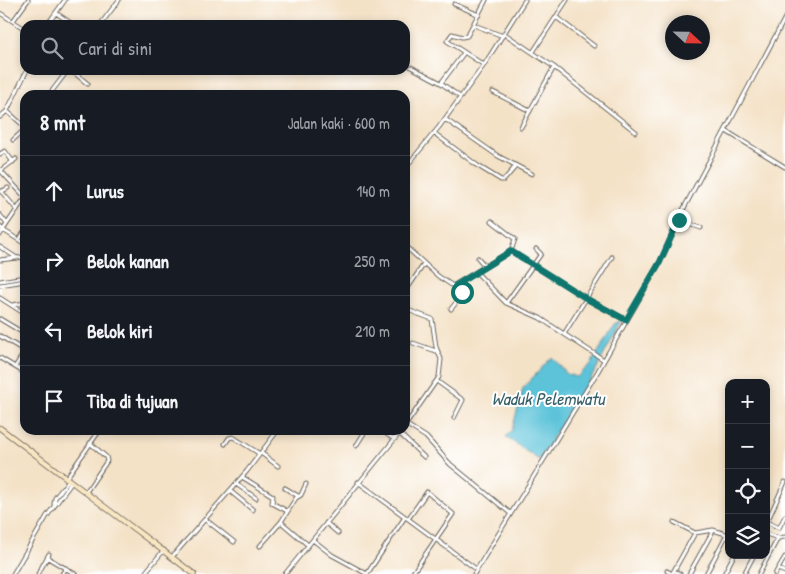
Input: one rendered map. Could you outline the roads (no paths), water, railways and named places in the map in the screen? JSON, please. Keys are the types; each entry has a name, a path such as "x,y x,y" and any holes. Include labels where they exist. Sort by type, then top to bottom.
{"main road":[{"path":"0,428 194,574"}],"street":[{"path":"12,21 28,0"},
{"path":"51,20 65,0"},
{"path":"104,20 118,0"},
{"path":"484,66 463,54 448,43 447,39 452,34 465,37 474,25 486,0"},
{"path":"410,162 484,66 525,0"},
{"path":"533,52 567,0"},
{"path":"454,4 479,15"},
{"path":"0,14 20,26"},
{"path":"56,14 66,20"},
{"path":"556,17 594,46"},
{"path":"474,574 604,360 660,262 682,212 785,18"},
{"path":"474,25 504,35 533,52 636,132"},
{"path":"441,83 463,54"},
{"path":"411,67 441,83 460,97"},
{"path":"522,127 554,67"},
{"path":"0,117 7,111 25,75"},
{"path":"54,90 66,75"},
{"path":"76,75 88,84"},
{"path":"493,92 530,111"},
{"path":"7,111 20,123"},
{"path":"445,119 516,166 532,174"},
{"path":"726,131 785,167"},
{"path":"13,140 20,133"},
{"path":"434,133 478,166 501,180 504,180 516,166"},
{"path":"0,154 5,152 14,161 1,171 20,191"},
{"path":"8,188 0,192 17,210"},
{"path":"0,235 2,229 8,224 20,205"},
{"path":"0,215 8,224"},
{"path":"679,220 701,228"},
{"path":"456,285 511,251 515,239 492,221"},
{"path":"2,229 19,240"},
{"path":"0,247 18,258"},
{"path":"506,303 541,254 536,249"},
{"path":"410,251 444,281 456,285 463,294 451,309"},
{"path":"511,251 587,299 626,320"},
{"path":"564,334 612,257"},
{"path":"0,260 18,258"},
{"path":"478,258 485,266"},
{"path":"410,285 424,264"},
{"path":"476,272 506,303 540,318 604,360"},
{"path":"0,281 20,279"},
{"path":"0,285 20,280"},
{"path":"0,298 20,311"},
{"path":"11,305 20,304"},
{"path":"410,311 430,318 434,329 437,351 441,359 438,382 410,420"},
{"path":"0,319 20,331"},
{"path":"0,336 20,348"},
{"path":"413,343 437,351"},
{"path":"0,358 20,370"},
{"path":"15,367 20,359"},
{"path":"438,382 463,400 454,418"},
{"path":"410,428 426,437 450,464 510,513"},
{"path":"13,574 96,435"},
{"path":"172,557 242,478 274,435"},
{"path":"356,446 363,435"},
{"path":"388,435 394,439"},
{"path":"285,574 397,435"},
{"path":"403,435 424,457"},
{"path":"226,444 228,438 233,437 261,453 278,466"},
{"path":"86,492 107,461 106,457 90,443"},
{"path":"242,478 273,496 272,503 287,511"},
{"path":"358,482 476,570"},
{"path":"785,482 766,520 768,524 778,528 780,526 785,527"},
{"path":"236,484 256,498"},
{"path":"260,546 281,522 306,484"},
{"path":"285,488 298,496"},
{"path":"230,491 253,510"},
{"path":"313,540 332,555 367,574 427,492 440,501 453,515 412,574"},
{"path":"780,526 785,516"},
{"path":"206,520 234,542"},
{"path":"281,522 308,545"},
{"path":"674,522 696,533 713,530 725,533"},
{"path":"326,523 338,532"},
{"path":"690,574 713,530"},
{"path":"673,572 696,533"},
{"path":"770,535 778,538 785,537"},
{"path":"759,574 778,538"},
{"path":"706,574 725,539"},
{"path":"144,574 164,550"},
{"path":"38,574 48,556 75,574"},
{"path":"775,574 785,557"},
{"path":"724,574 732,559"},
{"path":"744,574 752,559"},
{"path":"62,574 66,568"},
{"path":"778,569 785,572"},
{"path":"667,571 680,574"}],"water":[{"name":"Waduk Pelemwatu","path":"622,320 596,370 539,460 506,437 512,430 523,388 552,357 567,374 577,377 591,364 615,324"}]}
